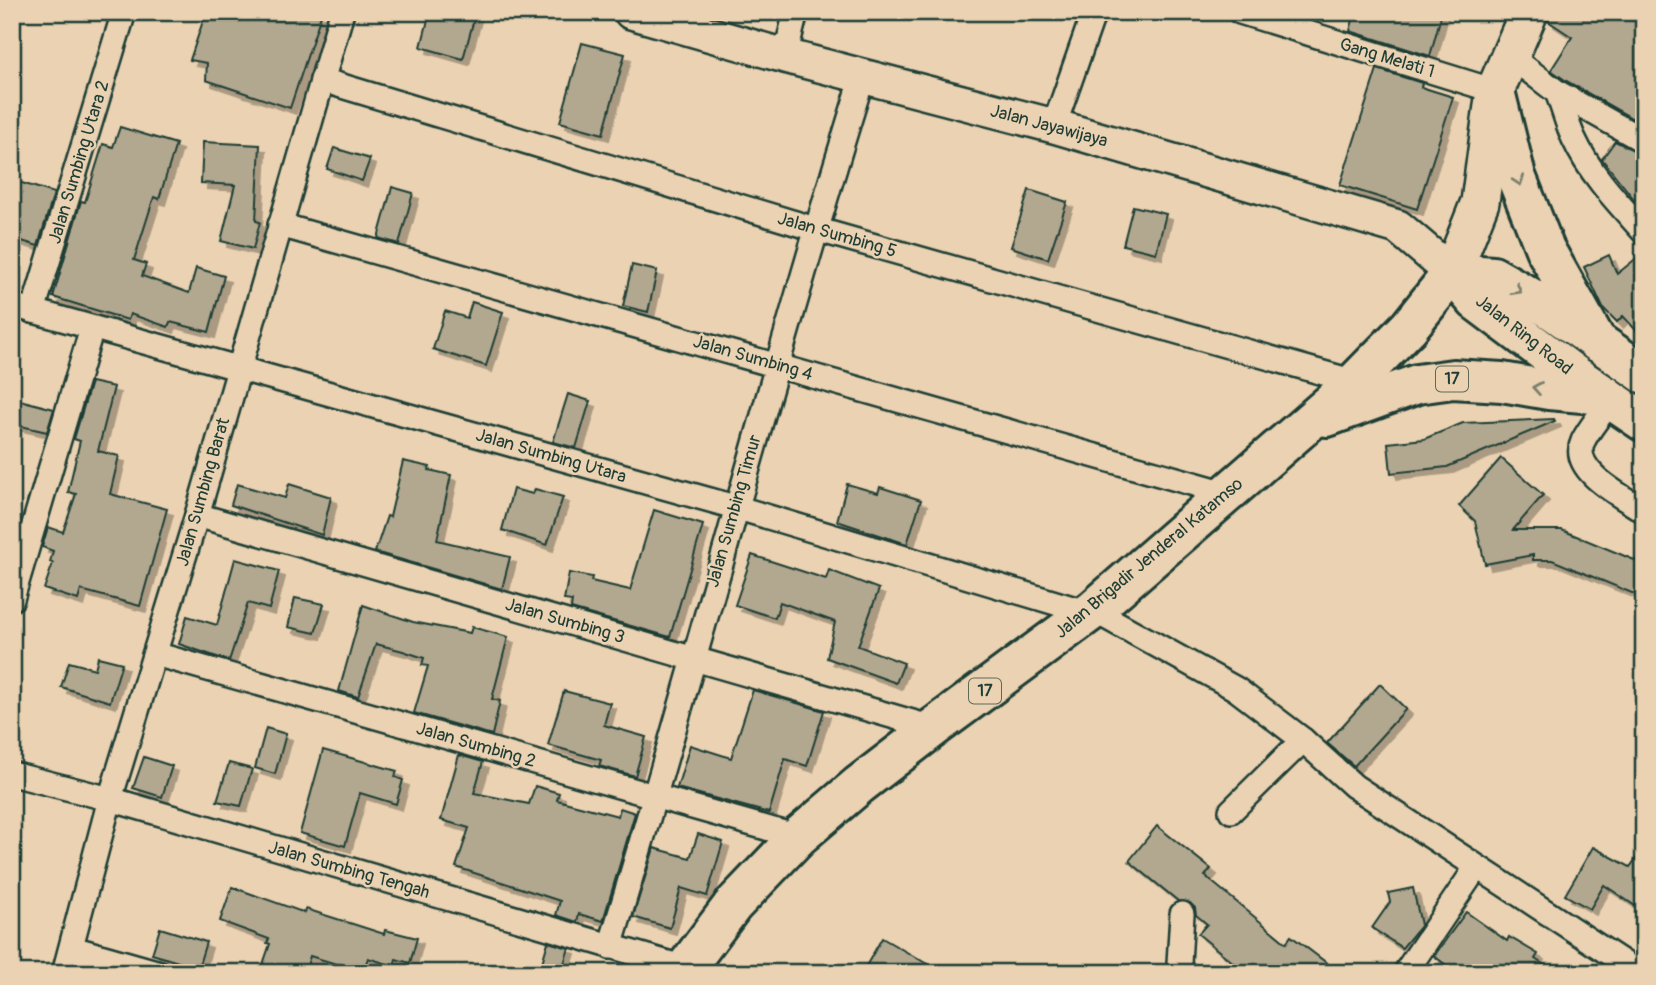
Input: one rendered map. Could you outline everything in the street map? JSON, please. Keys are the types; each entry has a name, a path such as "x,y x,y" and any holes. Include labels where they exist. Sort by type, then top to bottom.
{"highway":[{"path":"1495,91 1517,176 1545,249 1597,342"},
{"name":"Jalan Ring Road","path":"1452,272 1493,276 1549,308 1644,374"},
{"name":"Jalan Ring Road","path":"1452,272 1476,301 1644,422"},
{"name":"Jalan Brigadir Jenderal Katamso","path":"683,971 733,905 798,837 859,785 933,728 1091,612 1355,382 1409,327 1452,272"},
{"name":"17","path":"1306,425 1416,384 1453,379 1502,382 1608,398"}],"main road":[{"name":"Jalan Jayawijaya","path":"631,12 785,56 1054,126 1398,227 1452,272"},
{"path":"1452,272 1480,202 1495,91 1529,12"}],"street":[{"name":"Jalan Sumbing Utara 2","path":"23,308 124,12"},
{"name":"Jalan Sumbing Barat","path":"65,973 110,799 197,515 342,12"},
{"path":"785,56 796,12"},
{"path":"1054,126 1094,12"},
{"name":"Gang Melati 1","path":"1240,12 1495,91"},
{"path":"1510,56 1557,92 1644,141"},
{"name":"Jalan Sumbing Timur","path":"610,947 656,796 815,229 863,76"},
{"name":"Jalan Sumbing 5","path":"322,80 815,229 1355,382"},
{"path":"1557,92 1574,139 1588,163 1607,190 1644,232"},
{"name":"Jalan Sumbing 4","path":"280,225 1226,493"},
{"name":"Jalan Sumbing Utara","path":"23,308 735,507 1091,612 1237,689 1303,740 1354,786 1639,973"},
{"path":"12,599 92,328"},
{"path":"1608,398 1583,441 1581,462 1588,472 1644,511"},
{"name":"Jalan Sumbing 3","path":"197,515 933,728"},
{"name":"Jalan Sumbing 2","path":"155,654 798,837"},
{"path":"1231,811 1303,740"},
{"name":"Jalan Sumbing Tengah","path":"12,774 110,799 683,971"},
{"path":"1405,973 1476,868"},
{"path":"1182,914 1179,963 1183,973"},
{"path":"72,948 160,973"}],"building":[{"path":"206,12 322,12 290,108 206,80 207,63 190,60"},
{"path":"430,12 476,12 463,59 421,47"},
{"path":"1355,12 1442,12 1430,56 1350,31"},
{"path":"1550,12 1644,12 1644,125 1551,70 1572,37 1548,21"},
{"path":"582,43 625,54 603,134 560,122"},
{"path":"1377,69 1422,83 1421,87 1453,97 1417,209 1340,185"},
{"path":"120,127 176,144 159,199 154,197 134,260 146,264 142,276 189,293 196,268 224,276 209,332 170,322 168,327 130,314 128,320 53,297 81,201 85,202 103,144 113,147"},
{"path":"1615,141 1644,155 1644,207 1634,199 1602,159"},
{"path":"203,142 260,145 256,221 260,222 253,249 221,241 235,185 201,183"},
{"path":"334,148 370,159 362,181 327,169"},
{"path":"12,180 54,193 38,246 12,238"},
{"path":"392,187 413,193 399,244 378,238"},
{"path":"1029,190 1067,202 1048,259 1011,247"},
{"path":"1133,206 1166,214 1156,253 1123,245"},
{"path":"1644,252 1644,339 1623,316 1617,322 1603,308 1584,267 1609,255 1617,274"},
{"path":"632,265 657,271 648,312 623,306"},
{"path":"472,302 503,312 486,366 433,349 445,311 467,318"},
{"path":"91,382 114,387 98,451 119,456 110,494 167,509 140,606 81,590 78,600 44,589 53,563 50,562 53,551 42,547 48,527 63,532 76,494 68,492 80,441 74,439"},
{"path":"568,394 590,401 576,448 553,442"},
{"path":"12,398 54,409 47,432 12,424"},
{"path":"1555,421 1447,467 1391,473 1388,443 1424,439 1463,423"},
{"path":"1501,458 1543,495 1513,530 1562,530 1644,564 1644,598 1552,560 1533,560 1533,555 1485,564 1475,521 1459,506"},
{"path":"403,461 451,475 437,540 510,557 502,589 375,552 387,516 390,517"},
{"path":"237,484 285,498 289,484 331,497 322,535 231,505"},
{"path":"847,484 878,493 880,487 921,500 907,544 837,521"},
{"path":"513,489 533,494 535,489 563,497 547,545 502,530"},
{"path":"654,510 703,525 670,637 571,609 572,601 564,600 569,573 592,577 591,581 630,590"},
{"path":"752,555 826,579 829,570 879,589 858,646 904,663 896,683 827,658 835,622 780,602 775,618 735,605"},
{"path":"235,559 279,571 269,609 248,603 229,661 179,644 187,616 217,625"},
{"path":"295,598 324,604 315,633 288,627"},
{"path":"363,605 413,622 470,633 472,627 508,637 492,699 500,701 492,735 414,713 428,666 422,665 424,658 403,651 376,644 358,697 339,691"},
{"path":"98,657 122,663 110,702 61,687 69,662 95,669"},
{"path":"1380,684 1406,709 1354,766 1327,743"},
{"path":"753,690 824,711 807,766 785,759 769,813 677,788 690,745 731,758"},
{"path":"564,691 610,703 604,725 646,737 635,776 599,766 601,760 548,745"},
{"path":"266,728 286,734 275,774 255,768"},
{"path":"323,750 397,771 395,777 403,780 396,804 360,793 345,846 300,833"},
{"path":"459,755 483,762 474,793 529,804 535,786 559,793 557,800 618,816 620,808 635,813 603,921 579,914 577,922 556,915 560,901 456,867 469,828 441,820"},
{"path":"144,757 172,766 162,797 133,788"},
{"path":"229,763 252,769 241,806 217,801"},
{"path":"1157,826 1211,869 1205,876 1286,943 1291,936 1340,973 1246,973 1198,934 1207,924 1196,915 1195,908 1190,903 1178,901 1129,861"},
{"path":"698,834 723,842 707,896 681,888 670,928 633,917 654,848 690,858"},
{"path":"1593,847 1630,867 1644,848 1644,912 1604,885 1590,909 1565,895"},
{"path":"232,887 305,913 306,909 384,934 385,930 417,938 410,963 396,959 394,966 368,958 363,972 310,956 305,973 260,973 270,944 267,943 269,939 220,921"},
{"path":"1413,888 1421,925 1402,948 1372,928 1390,902 1388,893"},
{"path":"1466,912 1507,941 1509,937 1538,954 1535,959 1557,973 1457,973 1434,956"},
{"path":"160,928 206,942 198,968 152,954"},
{"path":"882,938 943,973 862,973"},
{"path":"548,942 569,948 561,973 539,973"}]}
